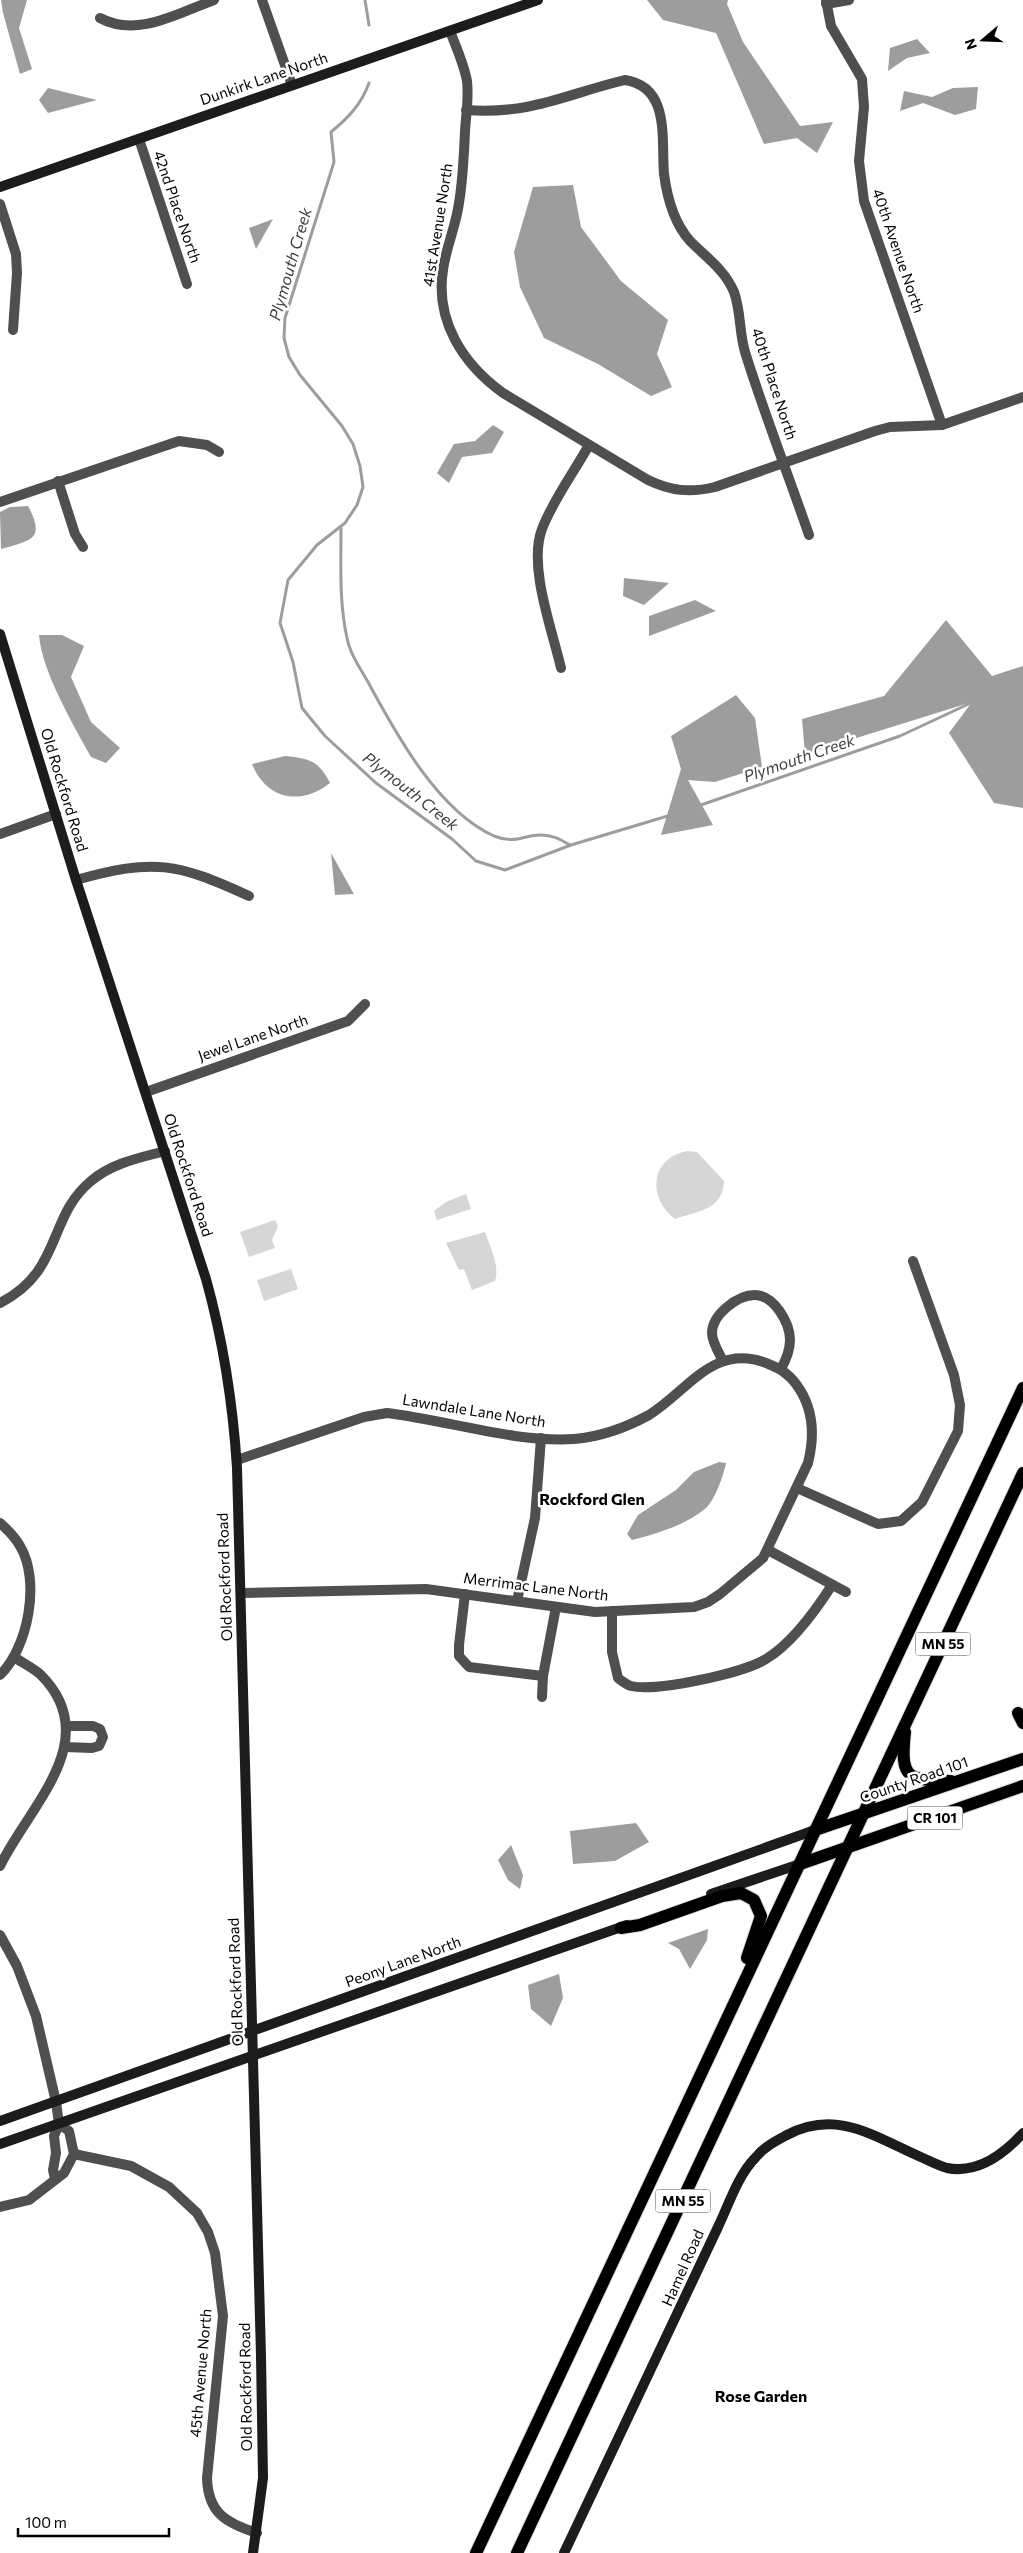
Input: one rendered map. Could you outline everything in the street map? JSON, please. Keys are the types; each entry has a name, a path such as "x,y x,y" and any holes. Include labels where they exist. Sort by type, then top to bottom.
{"main road":[{"name":"MN 55","path":"476,2553 1023,1388"},
{"name":"MN 55","path":"517,2553 1023,1473"},
{"path":"905,1724 902,1758 908,1773 914,1778 924,1780 959,1781"},
{"name":"County Road 101","path":"815,1830 1023,1759"},
{"name":"CR 101","path":"800,1864 1023,1786"},
{"path":"621,1928 640,1925 722,1896 741,1893 758,1905 761,1922 713,2047"}],"street":[{"path":"100,18 111,24 136,27 214,0"},
{"path":"262,0 292,85"},
{"name":"Dunkirk Lane North","path":"0,186 538,0"},
{"path":"826,2 849,0"},
{"name":"40th Avenue North","path":"826,2 831,26 862,79 864,107 858,161 864,201 942,425"},
{"name":"41st Avenue North","path":"450,31 466,81 466,110 459,205 442,271 442,296 446,319 454,342 468,362 484,379 648,480 664,487 681,491 698,491 715,487 890,427 942,425 1023,397"},
{"name":"40th Place North","path":"466,110 508,111 537,106 626,80 644,86 652,92 660,110 664,176 668,198 676,220 688,239 727,278 734,292 745,352 809,534"},
{"name":"42nd Place North","path":"138,139 188,284"},
{"path":"0,204 16,254 17,273 13,330"},
{"path":"0,502 179,441 207,445 219,452"},
{"path":"561,668 540,579 537,563 538,546 542,529 549,514 589,445"},
{"path":"58,482 74,534 83,547"},
{"name":"Old Rockford Road","path":"0,634 76,880 165,1151 217,1320 237,1460 254,2054 263,2478 253,2553"},
{"path":"0,834 56,814"},
{"path":"76,880 123,867 154,866 191,871 249,896"},
{"name":"Jewel Lane North","path":"146,1092 348,1021 365,1004"},
{"path":"0,1303 15,1296 30,1283 42,1267 67,1211 90,1181 106,1170 165,1151"},
{"path":"797,1488 878,1524 901,1521 922,1502 958,1431 960,1405 954,1375 913,1261"},
{"path":"723,1362 712,1334 714,1321 741,1297 756,1294 771,1302 784,1317 790,1339 788,1354 781,1369"},
{"name":"Lawndale Lane North","path":"237,1460 364,1417 387,1413 541,1438 574,1438 625,1426 648,1415 669,1401 706,1368 740,1358 758,1360 781,1369 800,1390 810,1411 813,1429 812,1446 808,1463 797,1488"},
{"path":"517,1601 535,1518 541,1438"},
{"name":"Merrimac Lane North","path":"241,1593 410,1589 466,1594 595,1612 681,1609 708,1602 751,1569 768,1550 797,1488"},
{"path":"0,1523 21,1547 30,1581 25,1628 14,1657 0,1675"},
{"path":"768,1550 846,1592"},
{"path":"612,1611 612,1652 618,1678 631,1686 646,1687 689,1682 744,1668 766,1659 815,1611 832,1585"},
{"path":"466,1594 458,1645 459,1656 469,1667 543,1676"},
{"path":"542,1698 543,1676 556,1607"},
{"path":"0,1866 54,1778 62,1761 65,1747 66,1726 60,1704 52,1688 39,1673 14,1657"},
{"path":"65,1747 92,1748 99,1746 103,1737 100,1730 93,1726 66,1726"},
{"name":"Peony Lane North","path":"0,2121 815,1830"},
{"path":"0,2144 800,1864"},
{"path":"0,1934 17,1966 36,2016 56,2102 59,2124 54,2136 56,2152 53,2170 55,2179"},
{"path":"0,2207 29,2200 64,2173 74,2154 69,2131 59,2124"},
{"name":"Hamel Road","path":"564,2553 722,2218 742,2177 755,2157 772,2143 799,2128 821,2125 851,2126 948,2168 968,2168 993,2161 1023,2133"},
{"name":"45th Avenue North","path":"74,2154 131,2166 169,2188 197,2214 208,2232 217,2261 223,2316 207,2478 208,2494 218,2513 227,2520 257,2533"}],"shaded area":[{"path":"1,0 27,0 19,28 32,69 20,74 3,13"},
{"path":"647,0 728,0 727,4 743,42 800,126 833,122 817,153 797,138 764,144 716,33 663,20"},
{"path":"917,39 930,53 907,58 888,71 890,48"},
{"path":"978,87 976,109 955,115 923,103 900,111 904,91 932,97 953,88"},
{"path":"48,88 97,100 48,113 39,100"},
{"path":"573,185 581,227 621,281 668,320 657,354 672,387 651,396 598,364 544,338 520,287 514,252 533,187"},
{"path":"273,219 256,249 249,228"},
{"path":"493,425 504,432 492,453 462,457 449,483 437,473 454,444 475,441"},
{"path":"28,506 36,526 32,537 1,549 0,512 10,507"},
{"path":"624,578 669,583 644,605 623,596"},
{"path":"695,600 716,611 649,636 649,616"},
{"path":"946,620 992,676 1023,666 1023,808 994,803 949,733 972,702 805,754 802,719 884,696"},
{"path":"39,635 62,635 84,646 71,677 91,722 120,748 106,763 91,757 67,714 46,665"},
{"path":"736,695 755,718 762,767 715,782 688,780 713,825 661,835 681,769 671,736"},
{"path":"285,756 301,758 317,765 330,783 308,795 297,797 286,796 276,792 258,776 252,764"},
{"path":"331,853 354,894 335,895"},
{"path":"687,1151 697,1152 724,1181 723,1191 714,1204 708,1208 675,1219 660,1200 657,1180 660,1170 666,1162 675,1155"},
{"path":"466,1194 471,1209 437,1220 434,1211 446,1202"},
{"path":"275,1220 278,1226 272,1240 275,1248 249,1257 240,1232"},
{"path":"485,1232 495,1262 495,1281 472,1290 464,1269 459,1270 446,1243"},
{"path":"291,1269 298,1289 264,1301 257,1280"},
{"path":"719,1462 726,1463 725,1468 716,1493 706,1508 680,1524 661,1532 632,1540 627,1534 638,1515 676,1490 694,1472"},
{"path":"636,1823 649,1842 615,1861 573,1864 570,1831"},
{"path":"511,1845 523,1875 520,1889 508,1880 498,1860"},
{"path":"708,1929 707,1940 690,1969 679,1949 668,1943"},
{"path":"559,1974 563,1998 551,2026 531,2009 528,1985"}],"waterway":[{"name":"Plymouth Creek","path":"365,0 369,25"},
{"name":"Plymouth Creek","path":"369,83 362,98 353,110 331,132 334,162 285,318 284,338 289,357 300,375 342,426 353,444 360,466 363,487 357,505 345,523 317,545 288,580 280,623 293,662 302,708 325,736 376,783 452,839 476,861 505,870 571,845 671,815"},
{"name":"Plymouth Creek","path":"341,528 342,597 348,644 405,747 420,769 455,809 474,824 494,836 508,840 546,835 570,845"},
{"name":"Plymouth Creek","path":"698,806 900,736 975,701"}],"district":[{"name":"Rockford Glen","path":"592,1499"},
{"name":"Rose Garden","path":"761,2396"}]}
